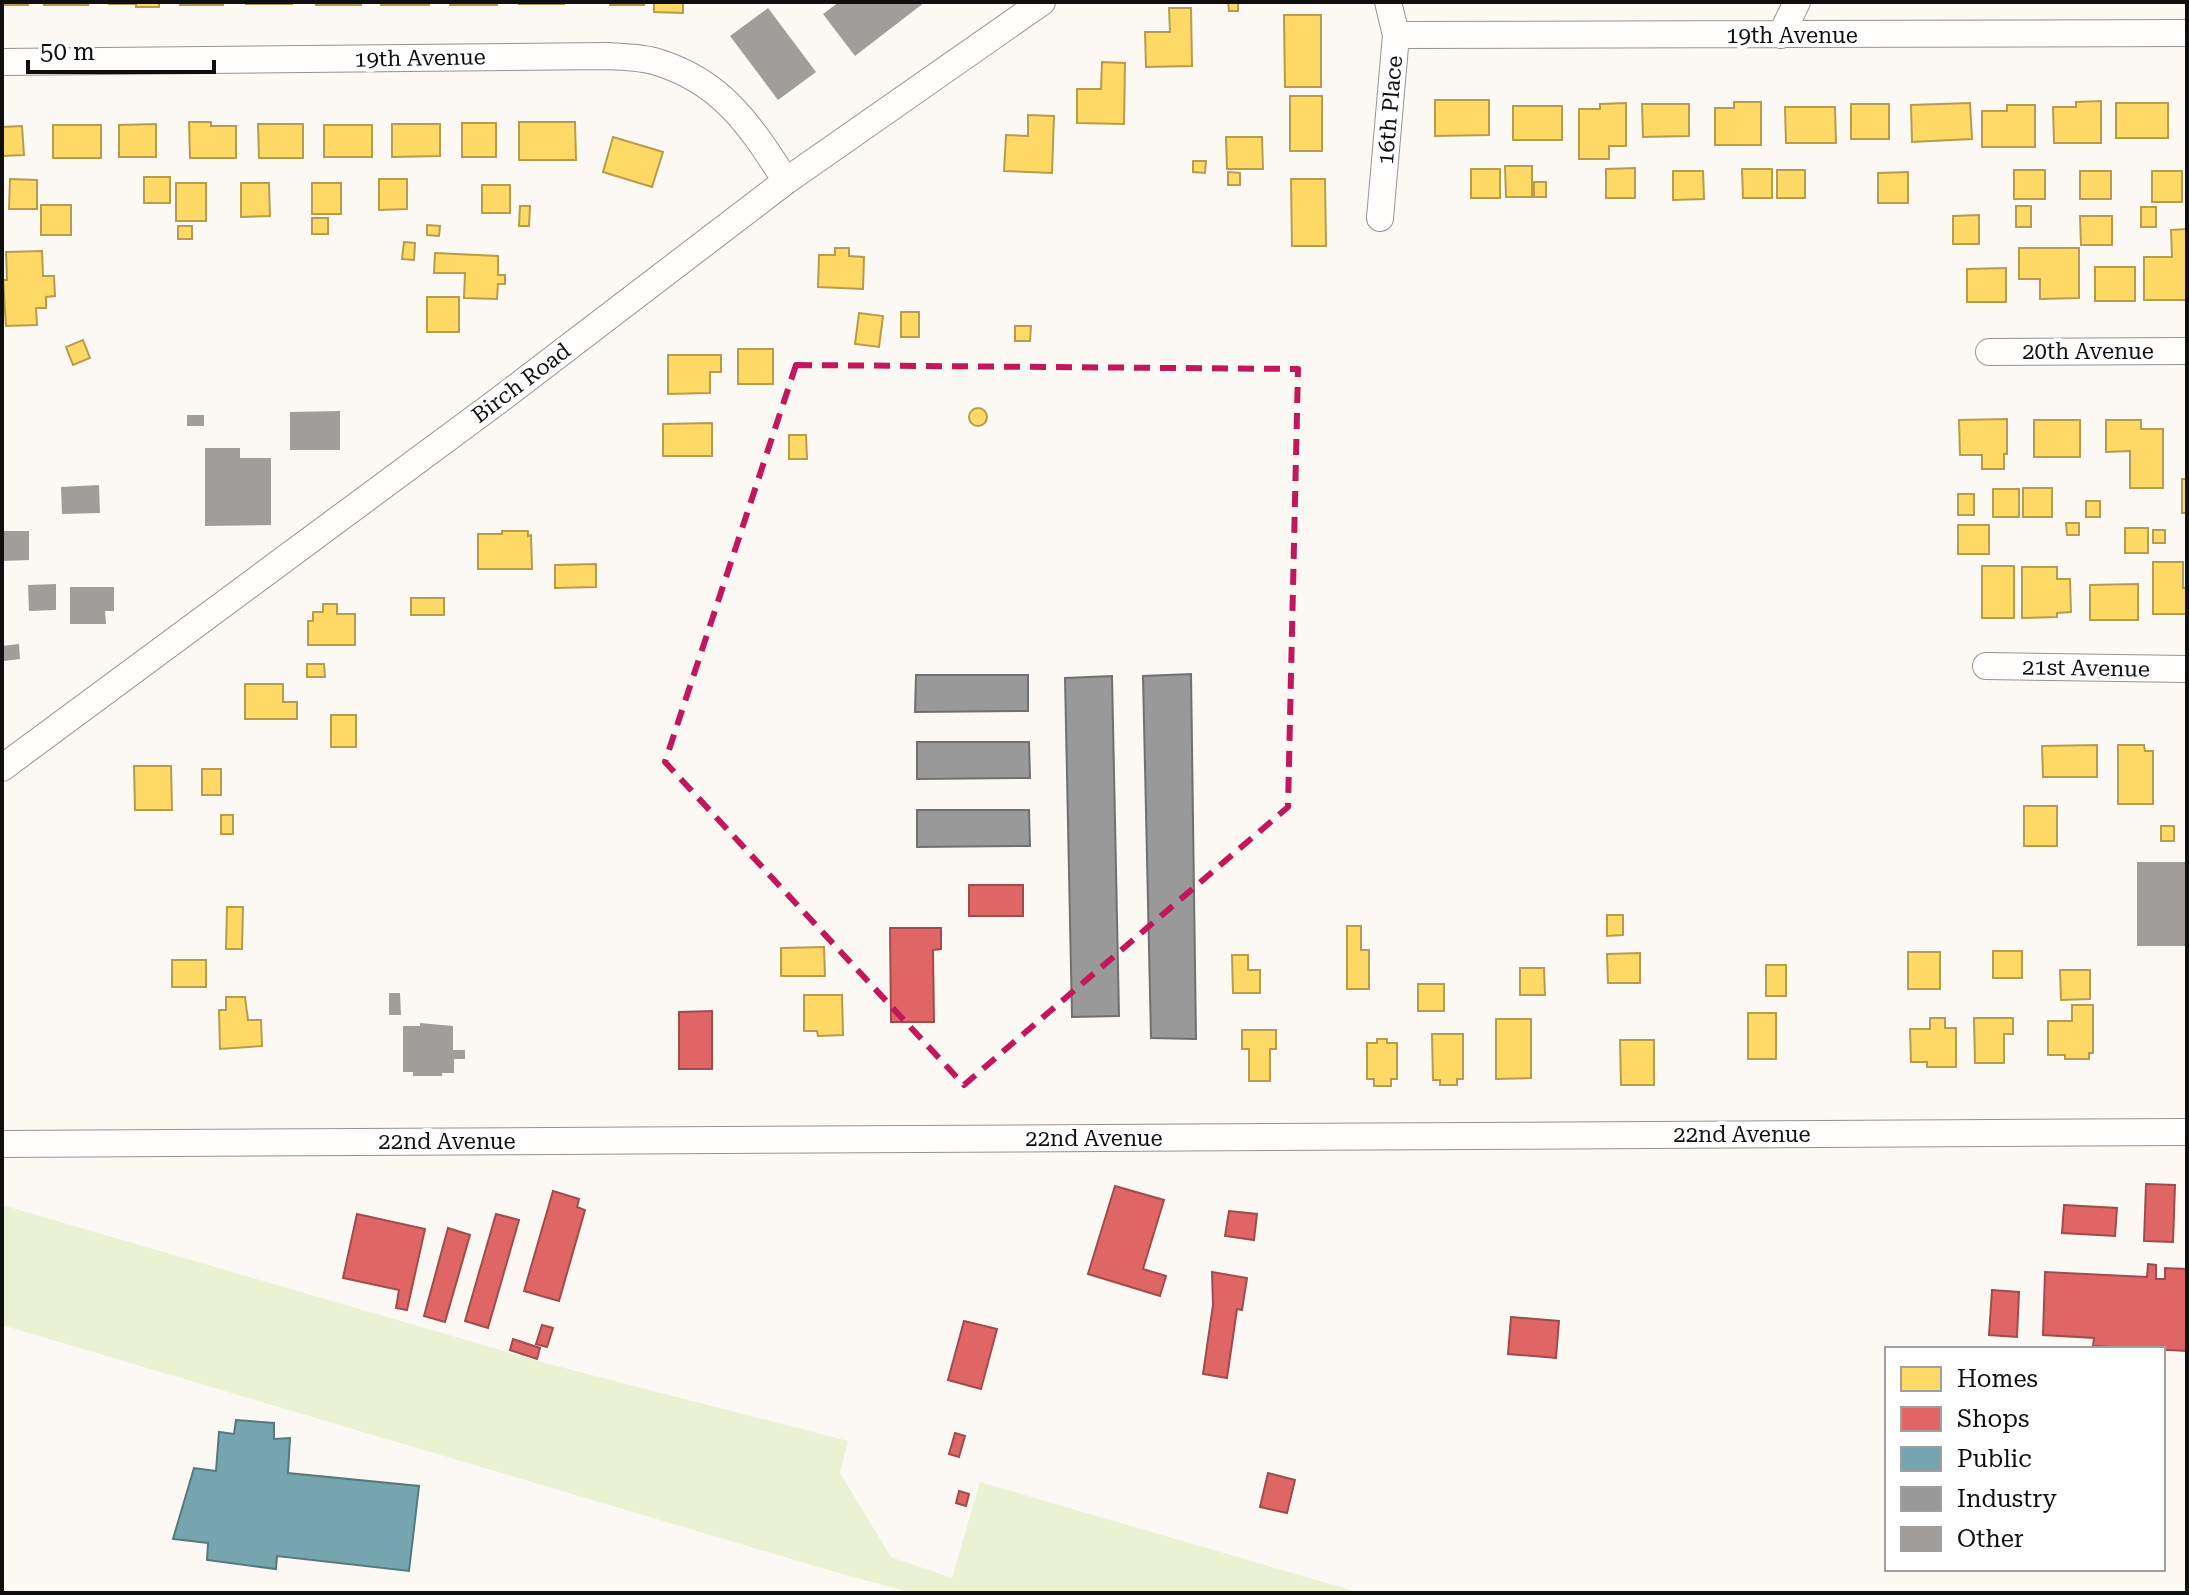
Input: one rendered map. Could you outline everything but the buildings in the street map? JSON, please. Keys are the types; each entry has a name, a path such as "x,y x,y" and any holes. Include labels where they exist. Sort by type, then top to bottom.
{"street":[{"name":"Birch Road","path":"2,768 498,401 786,181 1042,2"},
{"name":"16th Place","path":"1380,218 1396,35 1388,2"},
{"path":"1781,35 1797,2"},
{"name":"19th Avenue","path":"1396,35 2187,33"},
{"name":"19th Avenue","path":"2,62 591,56 655,61 698,79 737,110 786,181"},
{"name":"20th Avenue","path":"1989,352 2187,351"},
{"name":"21st Avenue","path":"1986,666 2187,669"},
{"name":"22nd Avenue","path":"2,1144 2187,1132"}],"highlighted area":[{"path":"796,365 1298,369 1288,807 964,1085 665,762"}],"green space":[{"path":"2,1205 545,1363 848,1441 840,1473 891,1557 952,1578 980,1482 1361,1593 913,1593 842,1574 2,1325"}]}
